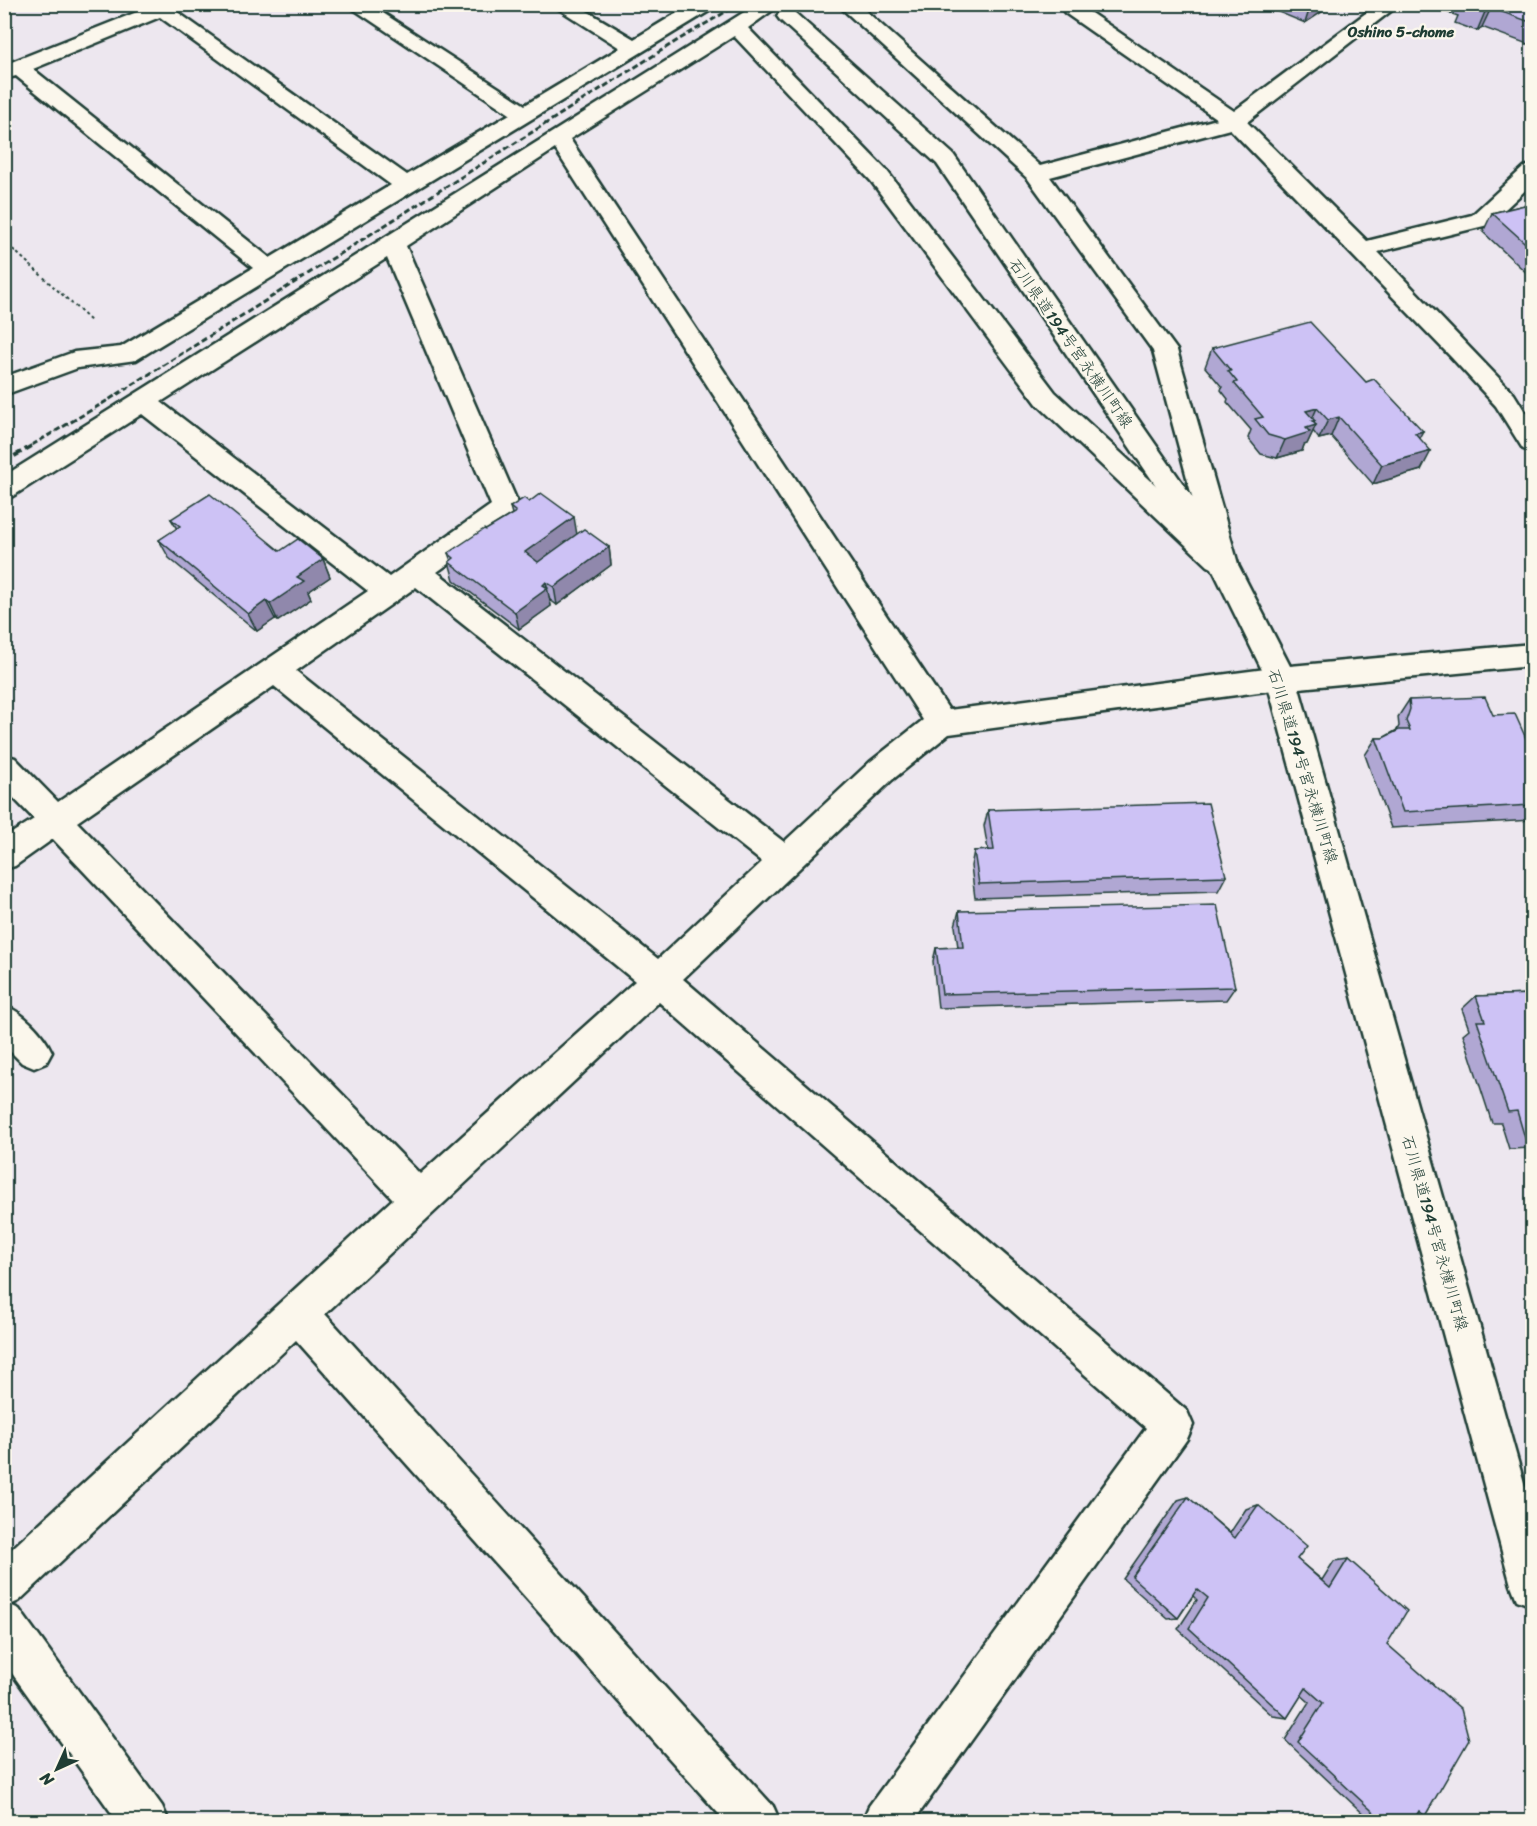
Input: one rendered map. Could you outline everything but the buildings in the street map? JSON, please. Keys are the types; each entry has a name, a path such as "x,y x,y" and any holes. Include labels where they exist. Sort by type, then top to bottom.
{"street":[{"path":"355,4 524,114"},
{"path":"560,4 634,48"},
{"path":"4,387 74,360 127,354 706,4"},
{"path":"846,4 1036,174 1165,350 1224,564"},
{"path":"1080,4 1072,9 1234,121 1362,249 1505,400 1533,443"},
{"path":"1036,174 1234,121 1391,4"},
{"path":"268,268 12,71 163,6 406,185"},
{"path":"4,489 735,26 780,10"},
{"name":"石川県道194号宮永横川町線","path":"780,10 945,159 1224,564 1281,678 1533,1585"},
{"path":"735,26 879,176 1046,398 1224,564"},
{"path":"558,137 941,723"},
{"path":"1362,249 1480,220 1533,172"},
{"path":"4,856 273,669 417,573 506,508 393,244"},
{"path":"1505,400 1533,395"},
{"path":"143,401 388,592"},
{"path":"417,573 785,862"},
{"path":"4,1586 659,980 881,771 941,723 1281,678 1533,655"},
{"path":"273,669 659,980 1173,1425 885,1821"},
{"path":"4,767 419,1200"},
{"path":"4,1021 34,1052"},
{"path":"298,1313 757,1821"},
{"path":"4,1624 146,1821"}],"path":[{"path":"4,241 127,354"}],"railway":[{"path":"32,445 110,399 678,40 739,4"},
{"path":"4,462 35,444"}],"district":[{"name":"Oshino 5-chome","path":"1401,32"}]}
